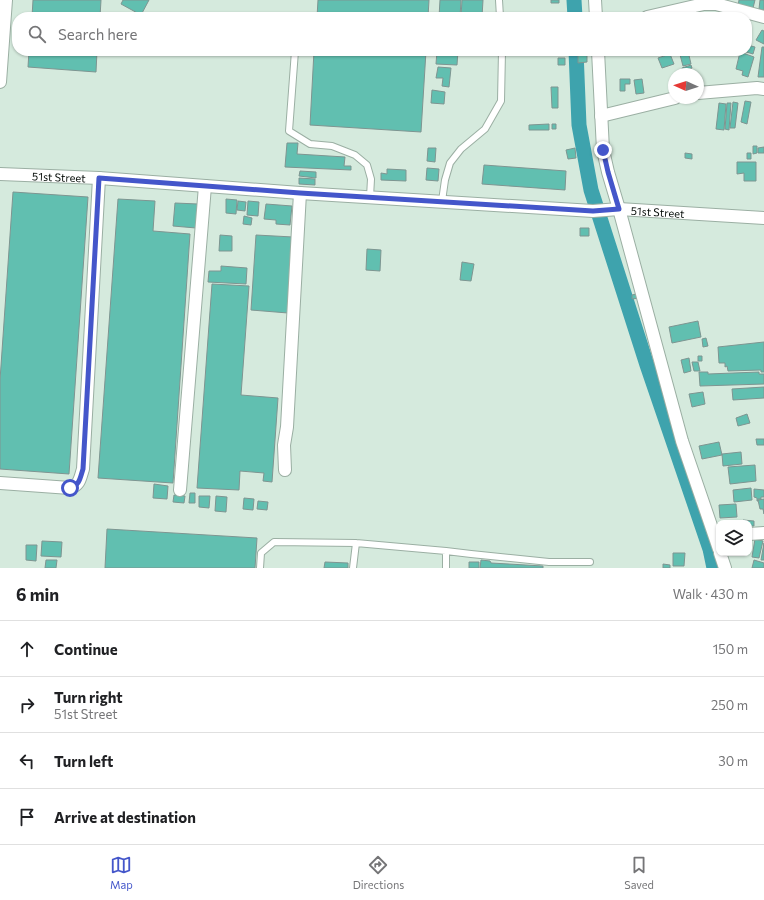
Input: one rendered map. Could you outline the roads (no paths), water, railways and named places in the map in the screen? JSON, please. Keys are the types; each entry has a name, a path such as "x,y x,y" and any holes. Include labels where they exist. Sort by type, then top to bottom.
{"street":[{"path":"0,82 6,0"},
{"path":"595,0 596,12"},
{"path":"669,12 704,4 716,4 746,12"},
{"path":"752,14 764,17"},
{"path":"598,56 603,150 615,210 682,441 716,534"},
{"path":"704,92 757,88 764,89"},
{"path":"601,116 668,100"},
{"name":"51st Street","path":"0,174 99,178 300,193 593,211 615,210 764,218"},
{"path":"0,483 70,488 76,486 80,480 83,469 99,178"},
{"path":"180,490 205,186"},
{"path":"285,470 284,445 287,427 300,193"},
{"path":"752,534 764,533"},
{"path":"721,556 725,568"}],"lane":[{"path":"499,0 500,12"},
{"path":"295,56 289,131 310,144 332,146 355,155 367,165 371,179 370,197"},
{"path":"442,201 445,180 450,162 461,148 485,129 501,101 502,56"},
{"path":"260,568 261,553 274,542 356,543 446,550 549,562 590,562"},
{"path":"353,568 356,543"},
{"path":"446,550 446,568"}],"waterway":[{"path":"574,0 575,12"},
{"path":"576,56 579,125 591,190 647,365 710,549 714,568"}]}
